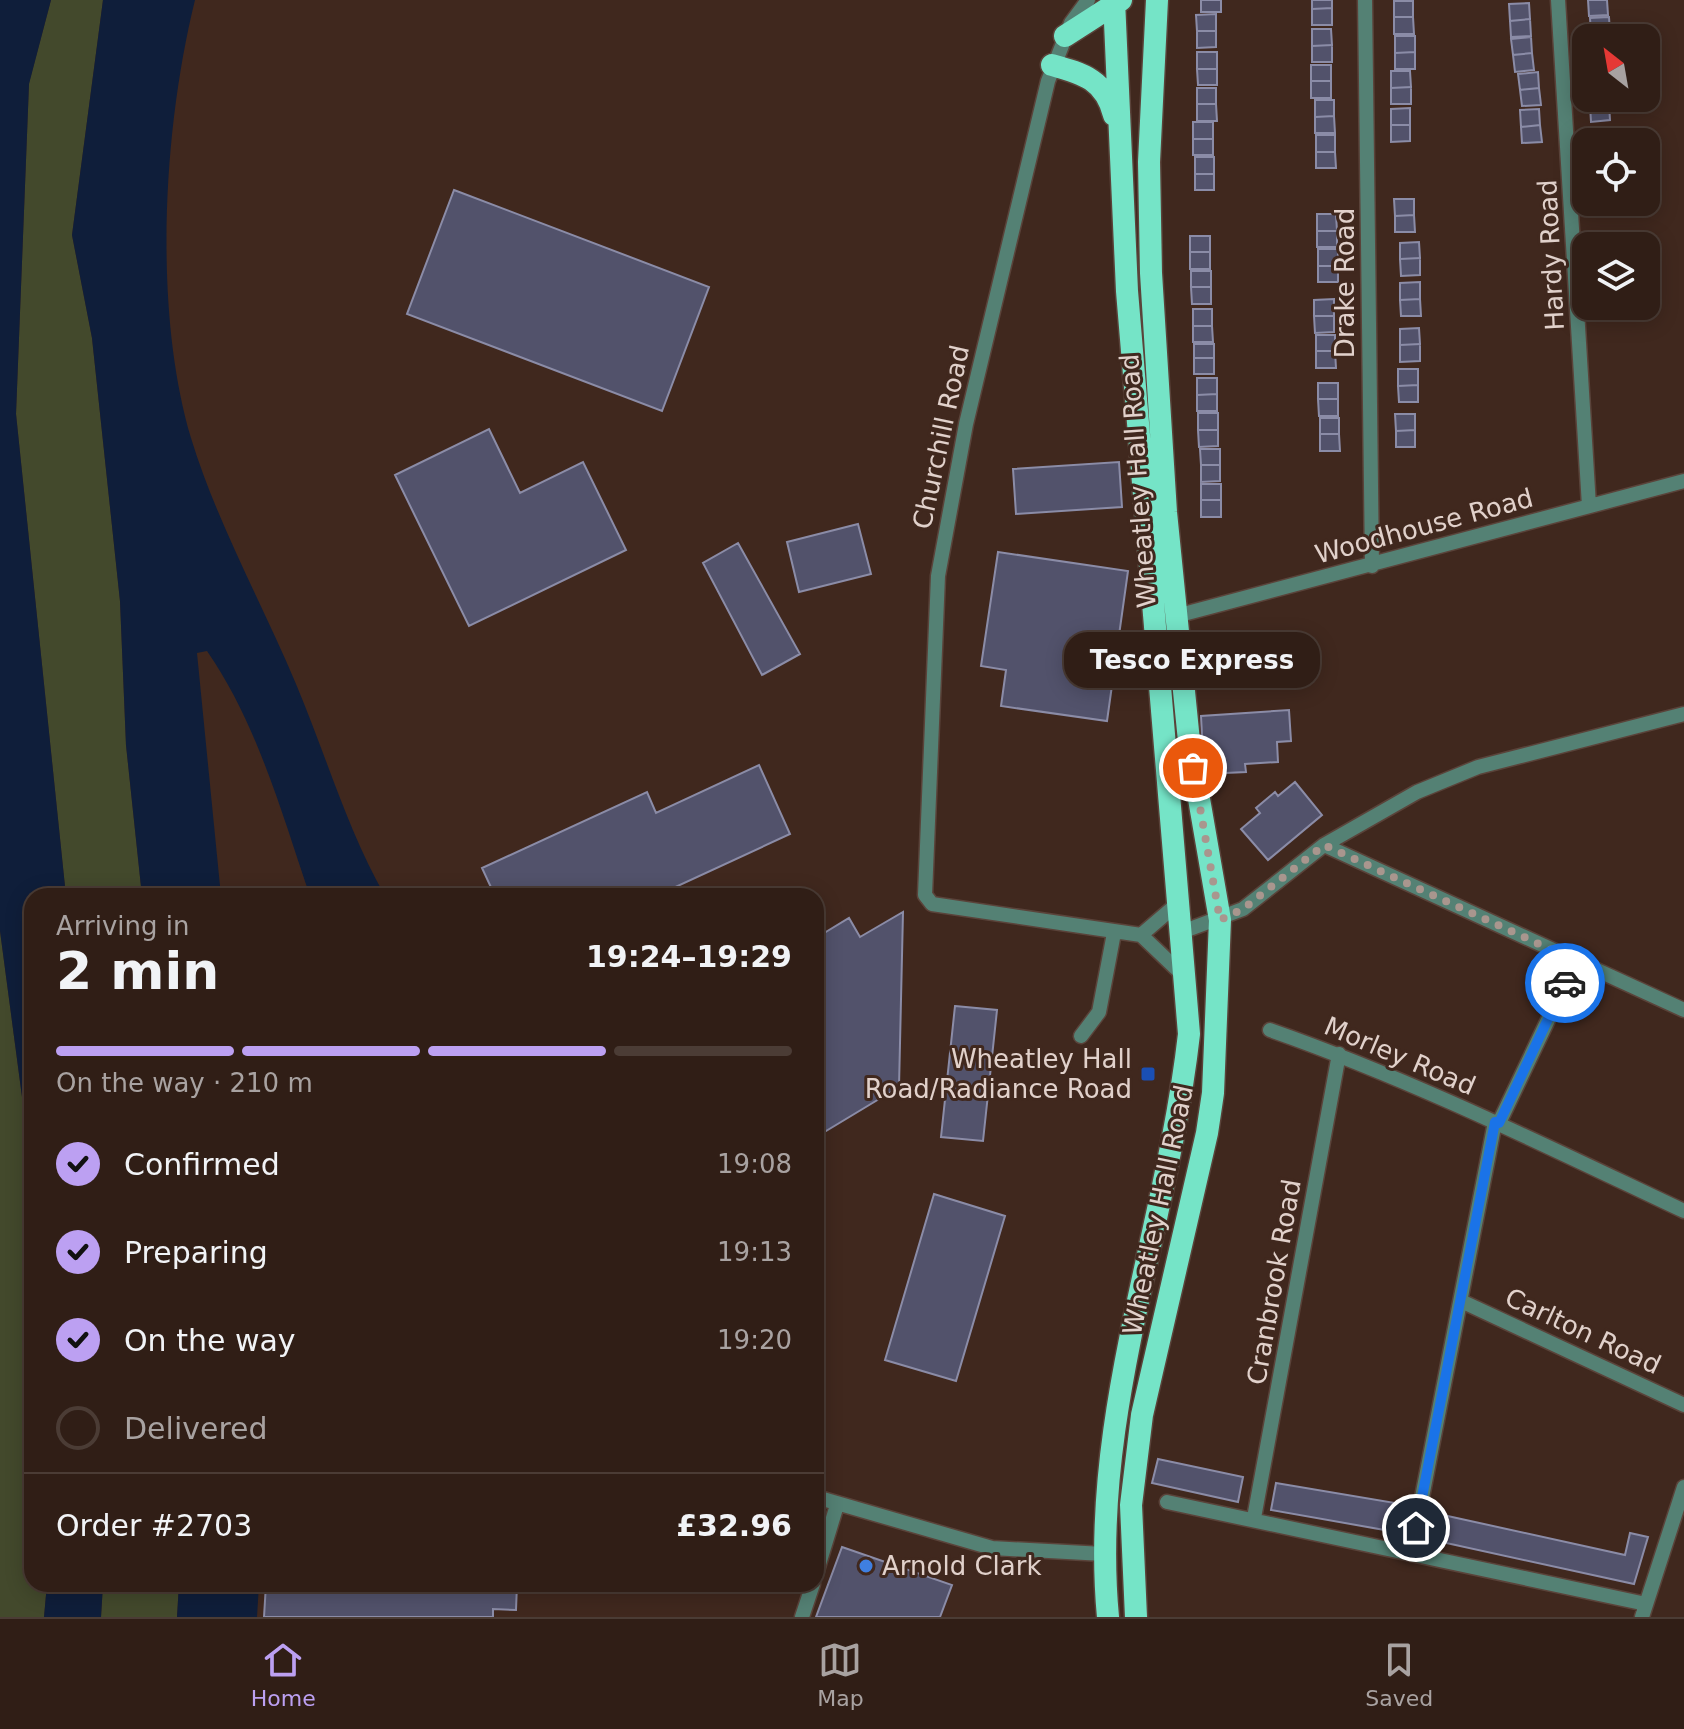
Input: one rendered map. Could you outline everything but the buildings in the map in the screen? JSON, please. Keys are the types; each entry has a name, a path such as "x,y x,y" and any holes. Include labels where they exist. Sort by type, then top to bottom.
{"highway":[{"name":"Wheatley Hall Road","path":"1136,1617 1131,1505 1139,1439 1207,1133 1213,1093 1211,923 1176,616 1151,273 1149,162 1157,0"},
{"path":"1065,36 1117,2"},
{"name":"Wheatley Hall Road","path":"1108,1617 1104,1554 1112,1432 1178,1122 1189,1034 1127,291 1117,2"},
{"path":"1052,65 1093,78 1102,88 1113,109 1120,143"}],"street":[{"name":"Churchill Road","path":"1088,0 1065,36 1052,65 966,424 938,576 926,900 1114,933"},
{"name":"Drake Road","path":"1365,0 1372,566"},
{"name":"Hardy Road","path":"1558,0 1589,506"},
{"name":"Woodhouse Road","path":"1176,616 1684,481"},
{"path":"1179,933 1243,909 1324,845 1417,792 1478,767 1684,714"},
{"path":"1324,845 1684,1010"},
{"path":"1141,935 1176,905"},
{"path":"1081,1036 1099,1012 1114,933 1141,935 1184,976"},
{"path":"1411,1554 1497,1123 1576,961"},
{"name":"Morley Road","path":"1270,1030 1339,1054 1497,1123 1684,1211"},
{"name":"Cranbrook Road","path":"1254,1518 1339,1054"},
{"name":"Carlton Road","path":"1461,1301 1684,1405"},
{"path":"1167,1502 1254,1518 1644,1611 1684,1487"},
{"path":"824,1500 992,1548 1104,1554"},
{"path":"824,1548 837,1505"},
{"path":"802,1617 810,1592"}],"green space":[{"path":"51,0 103,0 72,235 92,338 120,601 126,745 141,888 65,888 16,414 29,83"},
{"path":"0,931 24,1112 24,1592 46,1592 44,1617 0,1617"},
{"path":"103,1592 179,1592 177,1617 101,1617"}],"water":[{"path":"0,0 51,0 29,84 16,414 65,888 24,888 24,1112 0,931"},
{"path":"103,0 195,0 176,105 167,219 171,334 179,388 191,438 214,501 296,684 359,845 381,888 307,888 254,739 225,679 207,651 197,653 220,888 141,888 126,745 120,601 92,338 72,235"},
{"path":"46,1592 103,1592 101,1617 44,1617"},
{"path":"179,1592 259,1592 257,1617 177,1617"}],"way so far":[{"path":"1193,768 1220,920 1243,909 1324,845 1576,961 1565,983"}],"place":[{"name":"Tesco Express","path":"1193,768"},
{"name":"Wheatley Hall Road/Radiance Road","path":"1148,1074"},
{"name":"Arnold Clark","path":"866,1566"}],"route":[{"path":"1416,1528 1495,1122 1499,1123 1565,983"}]}
